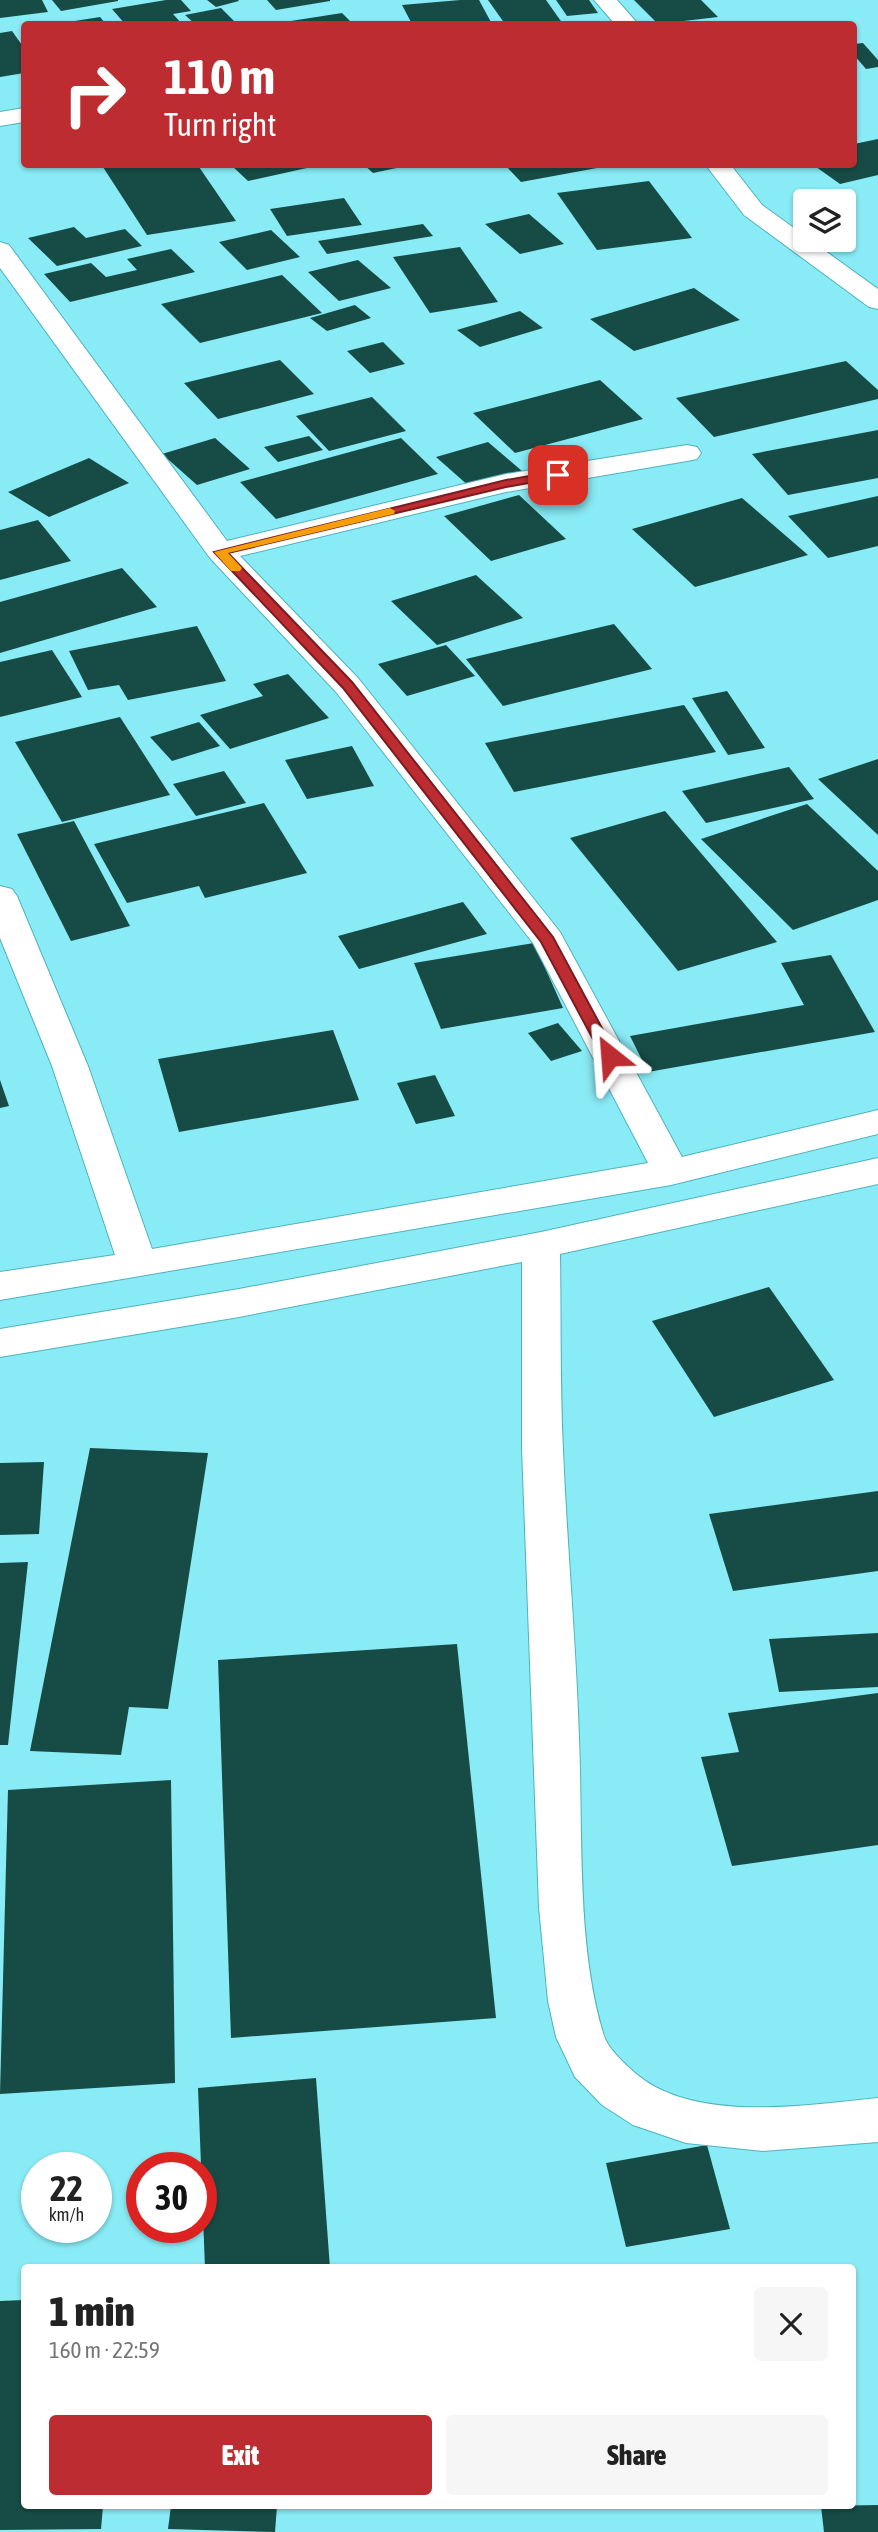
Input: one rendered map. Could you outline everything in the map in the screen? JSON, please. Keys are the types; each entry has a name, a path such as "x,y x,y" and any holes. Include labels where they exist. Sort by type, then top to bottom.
{"street":[{"path":"605,0 624,21"},
{"path":"0,119 21,116"},
{"path":"720,168 753,210 878,301"},
{"path":"0,250 220,552 347,685 548,940 671,1171"},
{"path":"220,552 506,483 687,453"},
{"path":"0,896 70,1066 138,1265"},
{"path":"0,1286 138,1265 671,1171 878,1122"},
{"path":"0,1342 239,1303 541,1245 878,1171"},
{"path":"541,1245 543,1474 563,1906 573,2010 591,2061 630,2099 689,2123 779,2130 878,2120"}],"building":[{"path":"0,0 42,0 48,12 0,18"},
{"path":"52,0 118,0 118,1 61,11"},
{"path":"181,0 191,11 173,14 179,21 122,21 112,9"},
{"path":"207,0 238,0 239,1 216,7"},
{"path":"267,0 330,0 330,1 276,10"},
{"path":"479,0 490,21 410,21 402,5"},
{"path":"488,0 546,0 561,21 503,21"},
{"path":"556,0 589,0 598,13 567,16"},
{"path":"634,0 701,0 718,17 684,21 655,21"},
{"path":"221,8 234,21 192,21 185,15"},
{"path":"342,13 350,21 291,21"},
{"path":"100,17 103,21 75,21"},
{"path":"12,31 21,44 21,74 0,77 0,33"},
{"path":"863,43 878,60 878,67 866,69 857,58 857,44"},
{"path":"878,139 878,175 840,184 818,168 857,168 857,143"},
{"path":"104,168 200,168 236,221 147,235"},
{"path":"234,168 307,168 248,181"},
{"path":"367,168 397,168 373,173"},
{"path":"508,168 597,168 521,182"},
{"path":"649,181 692,238 597,250 557,193"},
{"path":"344,198 362,225 287,236 270,209"},
{"path":"529,214 564,244 520,254 485,224"},
{"path":"423,224 433,236 327,254 318,241"},
{"path":"74,227 86,238 125,229 142,246 57,266 28,238"},
{"path":"271,230 300,257 247,270 219,242"},
{"path":"460,247 498,302 430,313 393,257"},
{"path":"171,249 195,272 70,302 44,274 91,263 106,277 137,270 127,259"},
{"path":"358,260 391,288 339,301 308,272"},
{"path":"282,275 322,313 200,343 161,304"},
{"path":"694,288 740,320 634,351 590,319"},
{"path":"355,305 371,318 327,331 310,318"},
{"path":"520,311 543,328 480,347 457,330"},
{"path":"383,342 405,364 370,373 347,351"},
{"path":"280,360 314,394 218,419 184,383"},
{"path":"846,361 878,390 878,399 714,437 676,398"},
{"path":"600,380 643,419 515,453 473,413"},
{"path":"372,397 406,431 329,451 296,416"},
{"path":"878,430 878,478 788,495 752,454"},
{"path":"309,436 323,450 278,462 264,447"},
{"path":"215,438 250,469 197,485 162,454"},
{"path":"401,438 438,474 276,519 240,482"},
{"path":"488,442 522,471 470,487 436,457"},
{"path":"89,458 129,483 49,517 8,492"},
{"path":"519,495 566,539 491,561 444,516"},
{"path":"878,496 878,546 828,558 788,516"},
{"path":"742,498 808,555 695,587 632,529"},
{"path":"38,520 71,561 0,580 0,530"},
{"path":"122,568 157,607 0,653 0,602"},
{"path":"476,575 523,618 437,645 391,601"},
{"path":"614,624 652,669 503,706 466,659"},
{"path":"197,626 226,681 128,700 119,685 88,690 69,651"},
{"path":"446,645 475,676 407,696 378,664"},
{"path":"52,650 82,697 0,717 0,662"},
{"path":"288,674 329,718 230,749 200,715 263,696 253,684"},
{"path":"727,691 765,748 728,755 692,698"},
{"path":"684,705 716,752 514,792 485,743"},
{"path":"120,717 170,795 62,822 15,742"},
{"path":"199,722 220,746 172,761 150,737"},
{"path":"352,746 374,786 307,799 285,760"},
{"path":"878,759 878,835 818,779"},
{"path":"789,767 814,799 706,823 682,791"},
{"path":"224,771 246,803 196,816 173,784"},
{"path":"264,803 307,873 205,898 199,886 127,903 94,844"},
{"path":"807,804 878,871 878,900 793,930 701,839"},
{"path":"665,811 777,942 678,971 570,838"},
{"path":"74,821 130,926 71,941 17,834"},
{"path":"463,902 487,934 359,969 338,936"},
{"path":"534,943 563,1008 441,1029 414,963"},
{"path":"831,955 875,1032 648,1072 630,1036 804,1005 781,963"},
{"path":"558,1023 582,1051 551,1061 528,1033"},
{"path":"333,1030 359,1100 179,1132 158,1059"},
{"path":"435,1075 455,1116 416,1124 397,1083"},
{"path":"0,1080 9,1106 0,1108"},
{"path":"769,1287 834,1380 714,1417 652,1321"},
{"path":"90,1448 208,1453 168,1709 129,1707 121,1755 30,1751"},
{"path":"44,1462 39,1534 0,1535 0,1463"},
{"path":"878,1491 878,1571 733,1591 709,1514"},
{"path":"28,1562 8,1745 0,1745 0,1563"},
{"path":"878,1633 878,1687 779,1692 769,1639"},
{"path":"457,1644 496,2018 231,2038 218,1660"},
{"path":"878,1693 878,1845 732,1866 701,1757 739,1752 728,1713"},
{"path":"171,1780 175,2083 0,2094 8,1790"},
{"path":"316,2078 330,2264 205,2264 204,2243 217,2243 217,2152 200,2152 198,2088"},
{"path":"707,2145 730,2229 626,2247 606,2163"},
{"path":"21,2300 21,2509 103,2509 101,2529 0,2530 0,2301"},
{"path":"856,2505 878,2505 878,2532 824,2532 821,2509 856,2509"},
{"path":"171,2509 277,2509 275,2532 168,2529"}],"slow traffic":[{"path":"236,568 220,552 390,511"}],"route":[{"path":"558,475 506,483 220,552 347,685 548,940 610,1056"}]}
